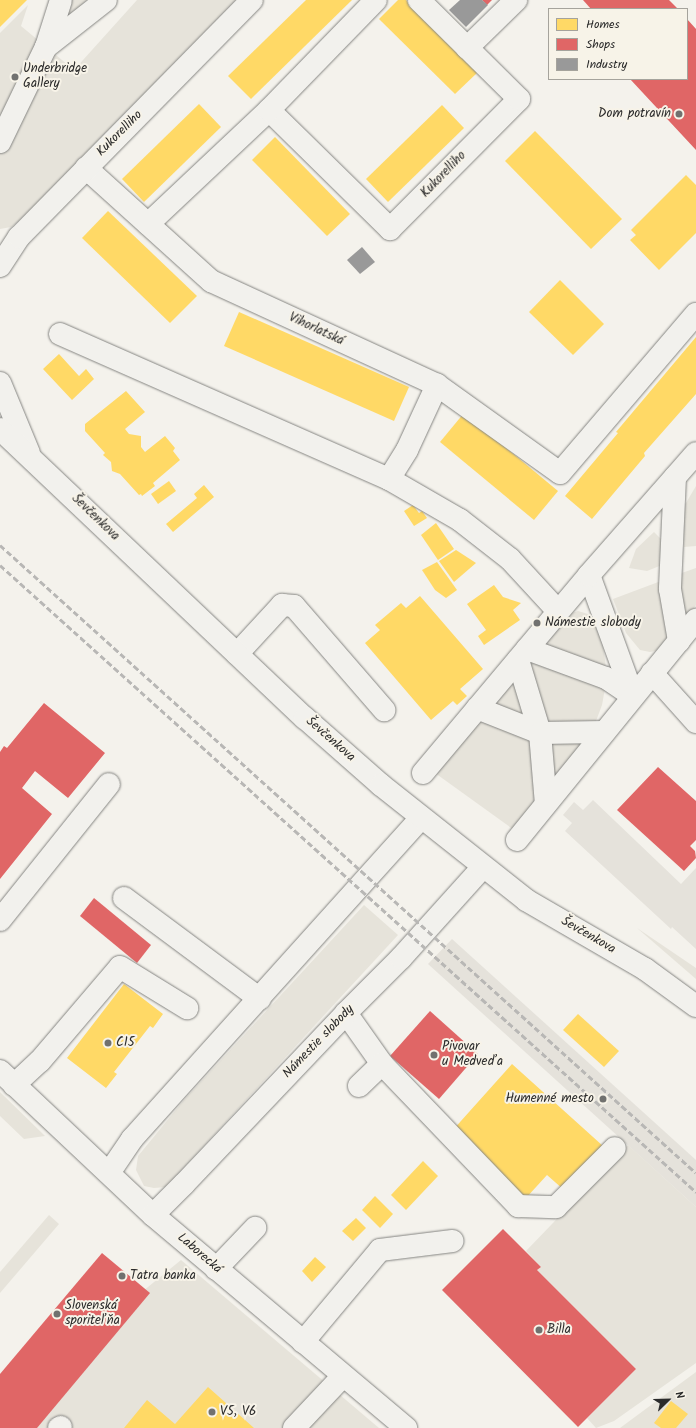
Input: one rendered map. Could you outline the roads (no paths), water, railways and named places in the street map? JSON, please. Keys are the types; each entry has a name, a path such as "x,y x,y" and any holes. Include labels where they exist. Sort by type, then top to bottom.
{"street":[{"path":"0,142 46,47 60,0"},
{"path":"46,47 106,0"},
{"name":"Kukorelliho","path":"0,266 10,239 86,168 252,0"},
{"path":"148,224 269,110 376,0"},
{"name":"Kukorelliho","path":"269,110 390,229 519,99 419,0"},
{"path":"467,48 516,0"},
{"name":"Vihorlatská","path":"86,168 211,281 437,385 560,473 696,314"},
{"path":"60,334 389,479 460,520 510,559 558,612"},
{"path":"0,383 31,457"},
{"path":"389,479 407,450 437,385"},
{"name":"Ševčenkova","path":"0,430 31,457 305,718 381,786 526,900 645,969 696,1006"},
{"path":"423,773 589,575 696,453"},
{"path":"675,477 670,589 679,640"},
{"path":"589,575 633,696"},
{"path":"237,654 282,605 294,606 384,710"},
{"path":"517,840 696,620"},
{"path":"522,654 606,678 633,696"},
{"path":"522,654 540,733 546,804"},
{"path":"652,673 694,715"},
{"path":"478,708 540,733 604,732"},
{"path":"0,920 109,784"},
{"path":"109,1173 132,1139 421,818"},
{"name":"Námestie slobody","path":"153,1215 346,1013 405,954 483,867"},
{"path":"124,898 260,998"},
{"path":"7,1078 40,1061 120,968 186,1008"},
{"path":"346,1013 382,1064 518,1206 556,1207 615,1148"},
{"path":"359,1086 382,1064"},
{"name":"Laborecká","path":"7,1078 153,1215 406,1428"},
{"path":"216,1269 255,1228"},
{"path":"303,1342 380,1250 452,1241"},
{"path":"294,1428 343,1376"}],"railway":[{"path":"0,545 696,1173"},
{"path":"0,565 696,1192"}],"place":[{"name":"Underbridge Gallery","path":"15,77"},
{"name":"Dom potravín","path":"679,114"},
{"name":"Námestie slobody","path":"537,623"},
{"name":"C15","path":"108,1043"},
{"name":"Pivovar u Medveďa","path":"434,1055"},
{"name":"Humenné mesto","path":"603,1099"},
{"name":"Tatra banka","path":"122,1276"},
{"name":"Slovenská sporiteľňa","path":"57,1314"},
{"name":"Billa","path":"539,1330"},
{"name":"V5, V6","path":"212,1412"}]}
